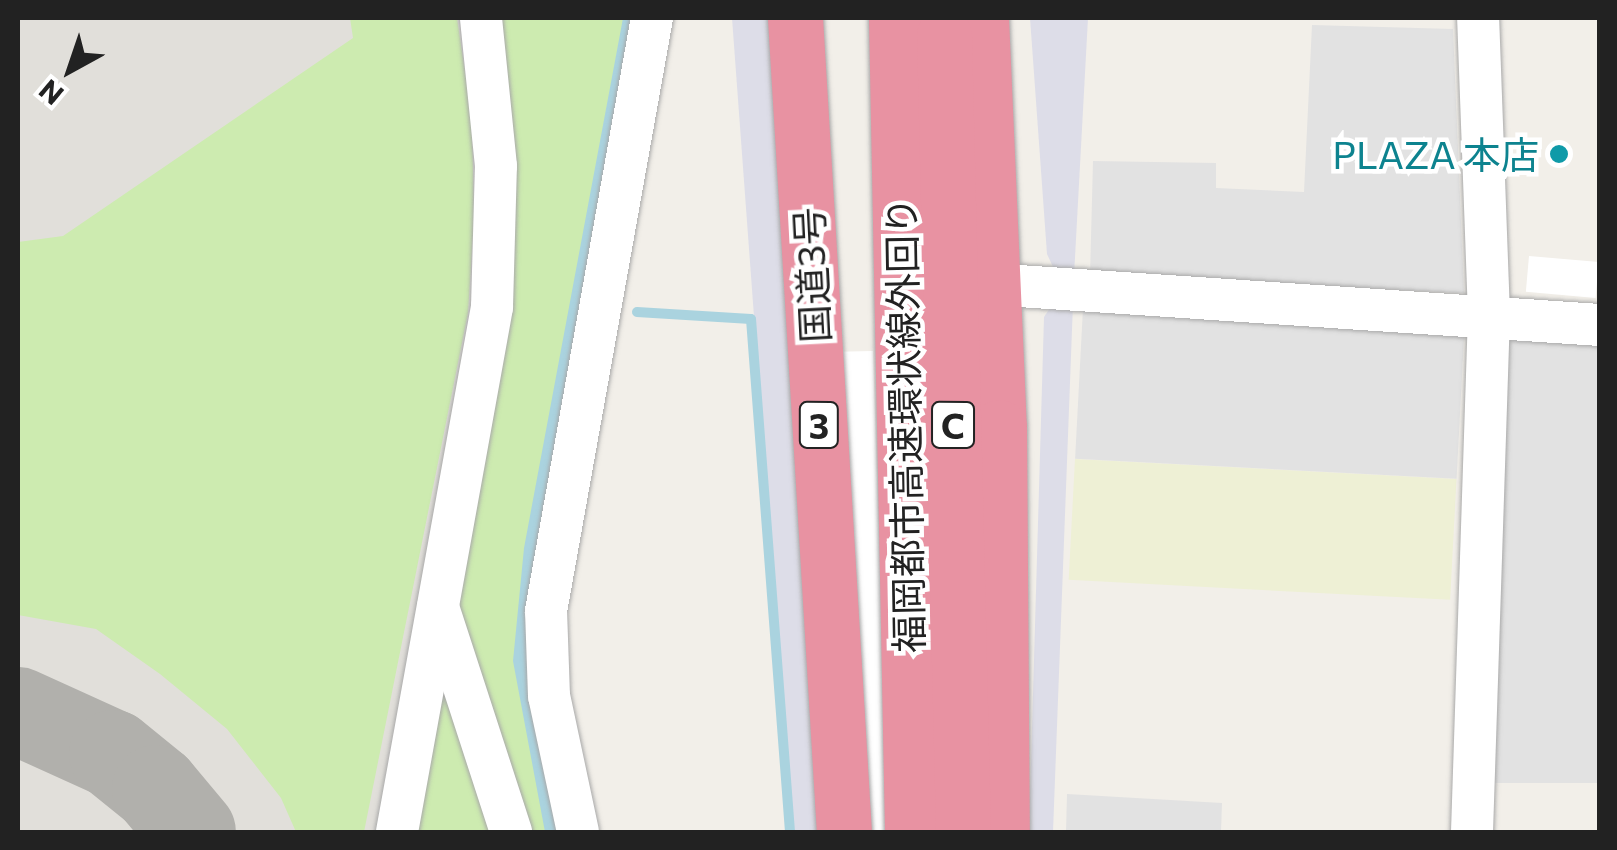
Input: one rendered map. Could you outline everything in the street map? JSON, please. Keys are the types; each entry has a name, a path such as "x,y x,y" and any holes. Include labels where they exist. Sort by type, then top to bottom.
{"highway":[{"name":"国道3号","path":"795,18 844,832"},
{"name":"3","path":"830,18 871,832"},
{"name":"福岡都市高速環状線外回り","path":"896,18 912,832"},
{"name":"C","path":"943,18 965,832"},
{"path":"962,18 970,352 965,832"},
{"path":"981,18 989,284 999,427 1002,832"}],"street":[{"path":"397,832 492,307 496,166 481,18"},
{"path":"578,832 549,696 546,611 652,18"},
{"path":"1472,832 1490,316 1478,18"},
{"path":"989,284 1600,325"},
{"path":"438,607 510,832"}],"shaded area":[{"path":"18,18 570,18 417,832 18,832"},
{"path":"732,18 779,18 830,832 792,832"},
{"path":"1030,18 1088,18 1074,276 1054,269 1047,254"},
{"path":"1312,25 1453,29 1464,293 1090,276 1093,161 1216,163 1216,188 1304,192"},
{"path":"1073,303 1053,832 1029,832 1044,317 1050,308"},
{"path":"1083,308 1464,328 1457,479 1075,459"},
{"path":"1518,331 1599,337 1599,783 1495,783 1499,352"},
{"path":"1067,794 1222,803 1221,832 1066,832"}],"green space":[{"path":"350,18 457,18 472,119 474,219 468,313 364,832 296,832 281,798 227,729 160,674 96,629 18,615 18,242 63,236 353,38"},
{"path":"497,18 637,18 540,550 563,832 412,832 506,310"},
{"path":"1075,459 1456,479 1450,600 1069,580"}],"water":[{"path":"623,18 637,18 540,550 563,832 545,832 513,661 524,548"}],"pier":[{"path":"1529,256 1599,262 1596,298 1526,292"},
{"path":"873,351 888,832 855,832 826,352"}],"waterway":[{"path":"637,312 751,319 790,832"}],"taxiway":[{"path":"18,711 113,754 156,789 192,832"}],"place":[{"name":"PLAZA 本店","path":"1559,154"}]}
